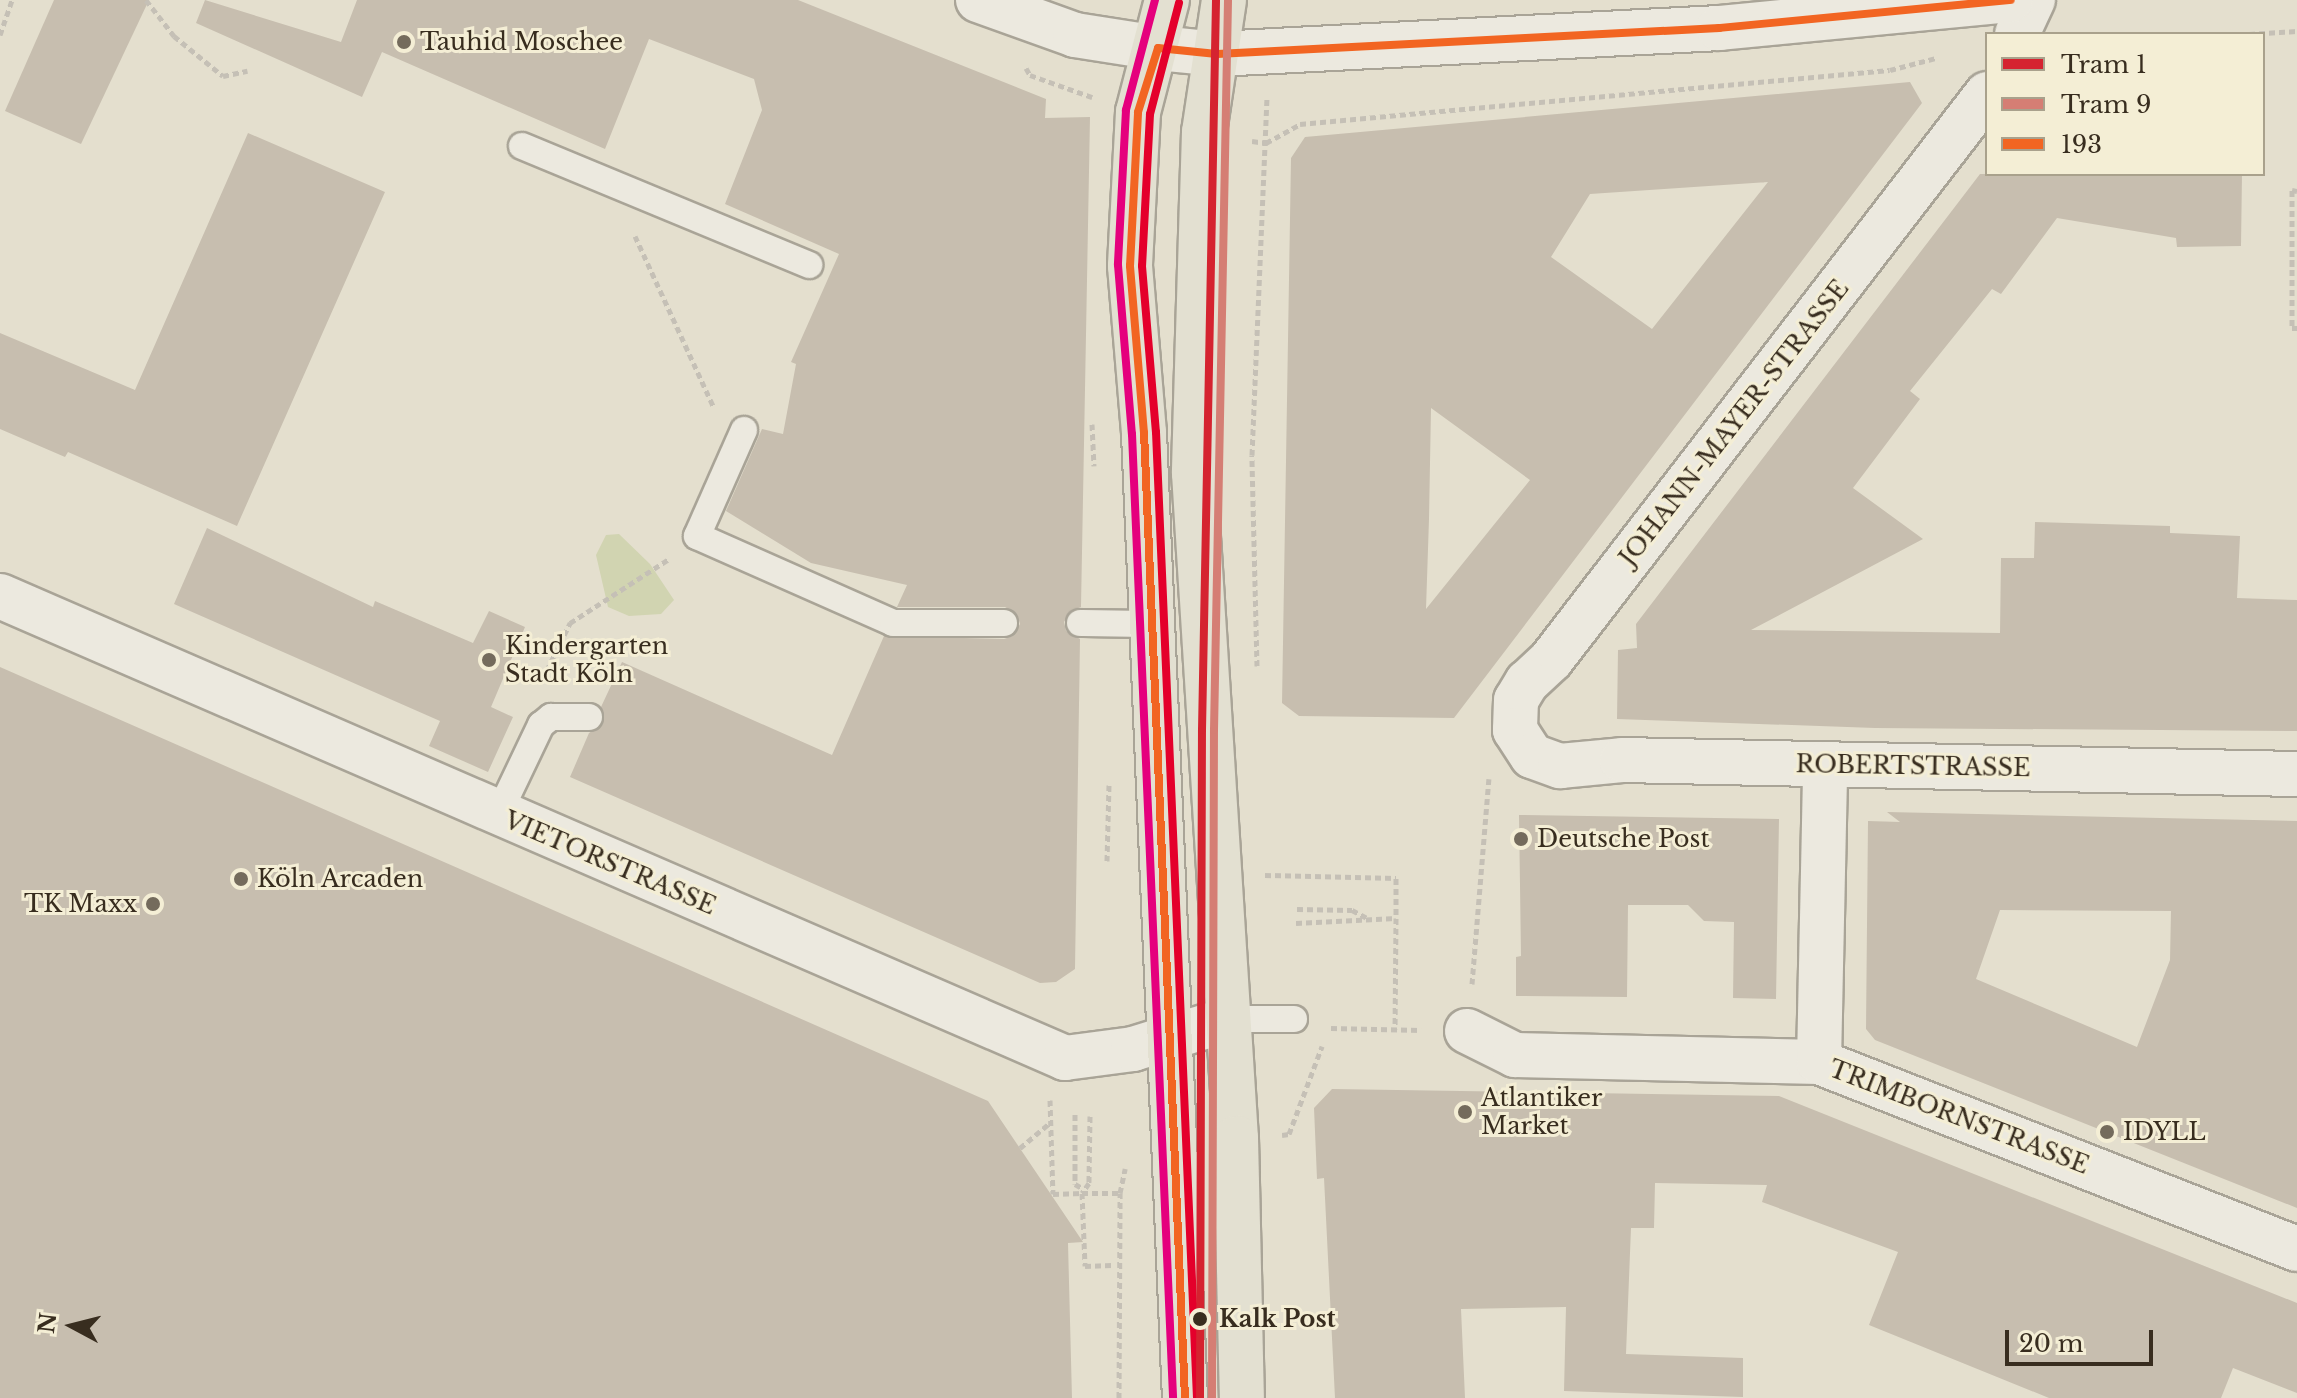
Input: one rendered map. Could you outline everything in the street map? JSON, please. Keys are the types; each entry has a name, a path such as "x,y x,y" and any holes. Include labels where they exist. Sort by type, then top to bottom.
{"main road":[{"path":"1167,0 1158,48 1138,112 1130,253 1185,1398"},
{"path":"1224,0 1204,132 1194,473 1230,1019 1242,1398"}],"street":[{"path":"978,0 1075,35 1217,54 1719,28 2011,0"},
{"path":"2018,32 2033,0"},
{"name":"JOHANN-MAYER-STRASSE","path":"1532,756 1515,730 1514,715 1527,682 1551,660 1985,97"},
{"name":"VIETORSTRASSE","path":"0,596 498,815 1065,1058 1169,1041 1230,1019"},
{"name":"ROBERTSTRASSE","path":"1532,756 1560,766 1622,760 2297,774"},
{"path":"1819,1062 1825,765"},
{"name":"TRIMBORNSTRASSE","path":"1467,1031 1515,1055 1819,1062 2297,1249"}],"lane":[{"path":"522,146 809,265"},
{"path":"744,430 697,536 893,623 1004,623"},
{"path":"1080,623 1150,624"},
{"path":"498,815 541,725 551,717 589,717"},
{"path":"1230,1019 1294,1019"}],"path":[{"path":"0,35 12,0"},
{"path":"146,0 174,36 223,76 247,71"},
{"path":"2265,33 2297,31"},
{"path":"1260,655 1252,455 1269,50"},
{"path":"1266,143 1300,124 1890,70 1942,56"},
{"path":"1030,75 1098,99"},
{"path":"625,189 632,230 720,423 744,430"},
{"path":"2297,191 2292,190 2292,328 2297,328"},
{"path":"537,690 570,623 697,536"},
{"path":"1323,1028 1467,1031 1490,767 1511,755 1532,756"},
{"path":"1107,861 1109,784"},
{"path":"1266,875 1396,878 1395,1029"},
{"path":"1297,909 1352,910 1368,918"},
{"path":"1296,923 1351,924 1368,918 1396,918"},
{"path":"1289,1134 1321,1056 1322,1042"},
{"path":"1049,1051 1053,1194 1082,1191 1120,1193"},
{"path":"1075,1114 1075,1184 1082,1191 1085,1266 1112,1265"},
{"path":"1082,1191 1089,1183 1090,1116"},
{"path":"1020,1148 1050,1123"},
{"path":"1119,1398 1120,1193 1127,1156"}],"green space":[{"path":"619,534 650,564 674,600 661,614 629,616 608,607 596,555 606,535"}],"building":[{"path":"54,0 149,0 81,144 5,111"},
{"path":"205,0 341,42 357,0 798,0 1046,99 1045,118 1090,117 1081,607 1072,610 1064,622 1066,631 1080,639 1075,969 1056,982 1040,983 570,777 589,733 603,724 601,707 622,662 832,755 884,636 1004,639 1013,636 1020,624 1017,614 1005,607 897,607 907,585 811,563 726,511 762,429 783,434 796,364 791,362 839,254 725,204 762,110 754,79 649,39 605,149 382,52 362,97 196,23"},
{"path":"1910,82 1922,103 1454,718 1299,716 1282,703 1291,158 1305,137","holes":["1768,182 1652,329 1551,257 1590,194","1431,408 1530,480 1426,609 1429,519"]},
{"path":"248,133 385,192 237,526 68,452 65,457 0,429 0,333 135,390"},
{"path":"1980,174 2242,176 2241,246 2177,247 2176,238 2057,218 2001,294 1992,289 1910,391 1920,399 1853,488 1923,539 1751,630 2000,633 2001,558 2034,558 2035,522 2170,526 2170,533 2240,536 2237,598 2297,600 2297,731 1875,728 1617,719 1618,650 1637,648 1636,624"},
{"path":"207,528 373,607 375,601 473,643 489,611 525,627 491,707 513,717 488,772 429,746 440,721 174,604"},
{"name":"Köln Arcaden","path":"0,667 988,1101 1083,1242 1068,1243 1072,1398 0,1398"},
{"path":"1887,812 2297,821 2297,1208 1875,1040 1866,1029 1868,821 1900,822","holes":["2000,910 2171,911 2170,960 2137,1047 1976,979"]},
{"path":"1519,815 1779,819 1776,999 1733,998 1734,922 1704,921 1688,905 1628,905 1627,997 1516,996 1516,957 1521,956"},
{"path":"1332,1089 1779,1096 2297,1303 2297,1393 2233,1368 2221,1398 2049,1398 1869,1325 1898,1252 1762,1202 1767,1185 1655,1183 1654,1228 1631,1228 1626,1354 1743,1358 1743,1397 1564,1391 1566,1307 1461,1309 1465,1398 1335,1398 1324,1178 1317,1179 1314,1108"}],"tram line":[{"name":"1","path":"1200,1398 1202,730 1216,0"},
{"name":"9","path":"1212,1398 1214,730 1228,0"}],"transit line":[{"path":"1155,0 1126,110 1118,265 1132,434 1173,1398"},
{"name":"193","path":"1185,1398 1144,433 1130,266 1138,112 1158,48 1217,54 1719,28 2011,0"},
{"path":"1179,3 1150,114 1142,266 1156,432 1197,1397"}],"place":[{"name":"Tauhid Moschee","path":"404,42"},
{"name":"Kindergarten Stadt Köln","path":"489,660"},
{"name":"Deutsche Post","path":"1521,839"},
{"name":"Köln Arcaden","path":"241,879"},
{"name":"TK Maxx","path":"153,904"},
{"name":"Atlantiker Market","path":"1465,1112"},
{"name":"IDYLL","path":"2107,1132"},
{"name":"Kalk Post","path":"1200,1319"}]}
